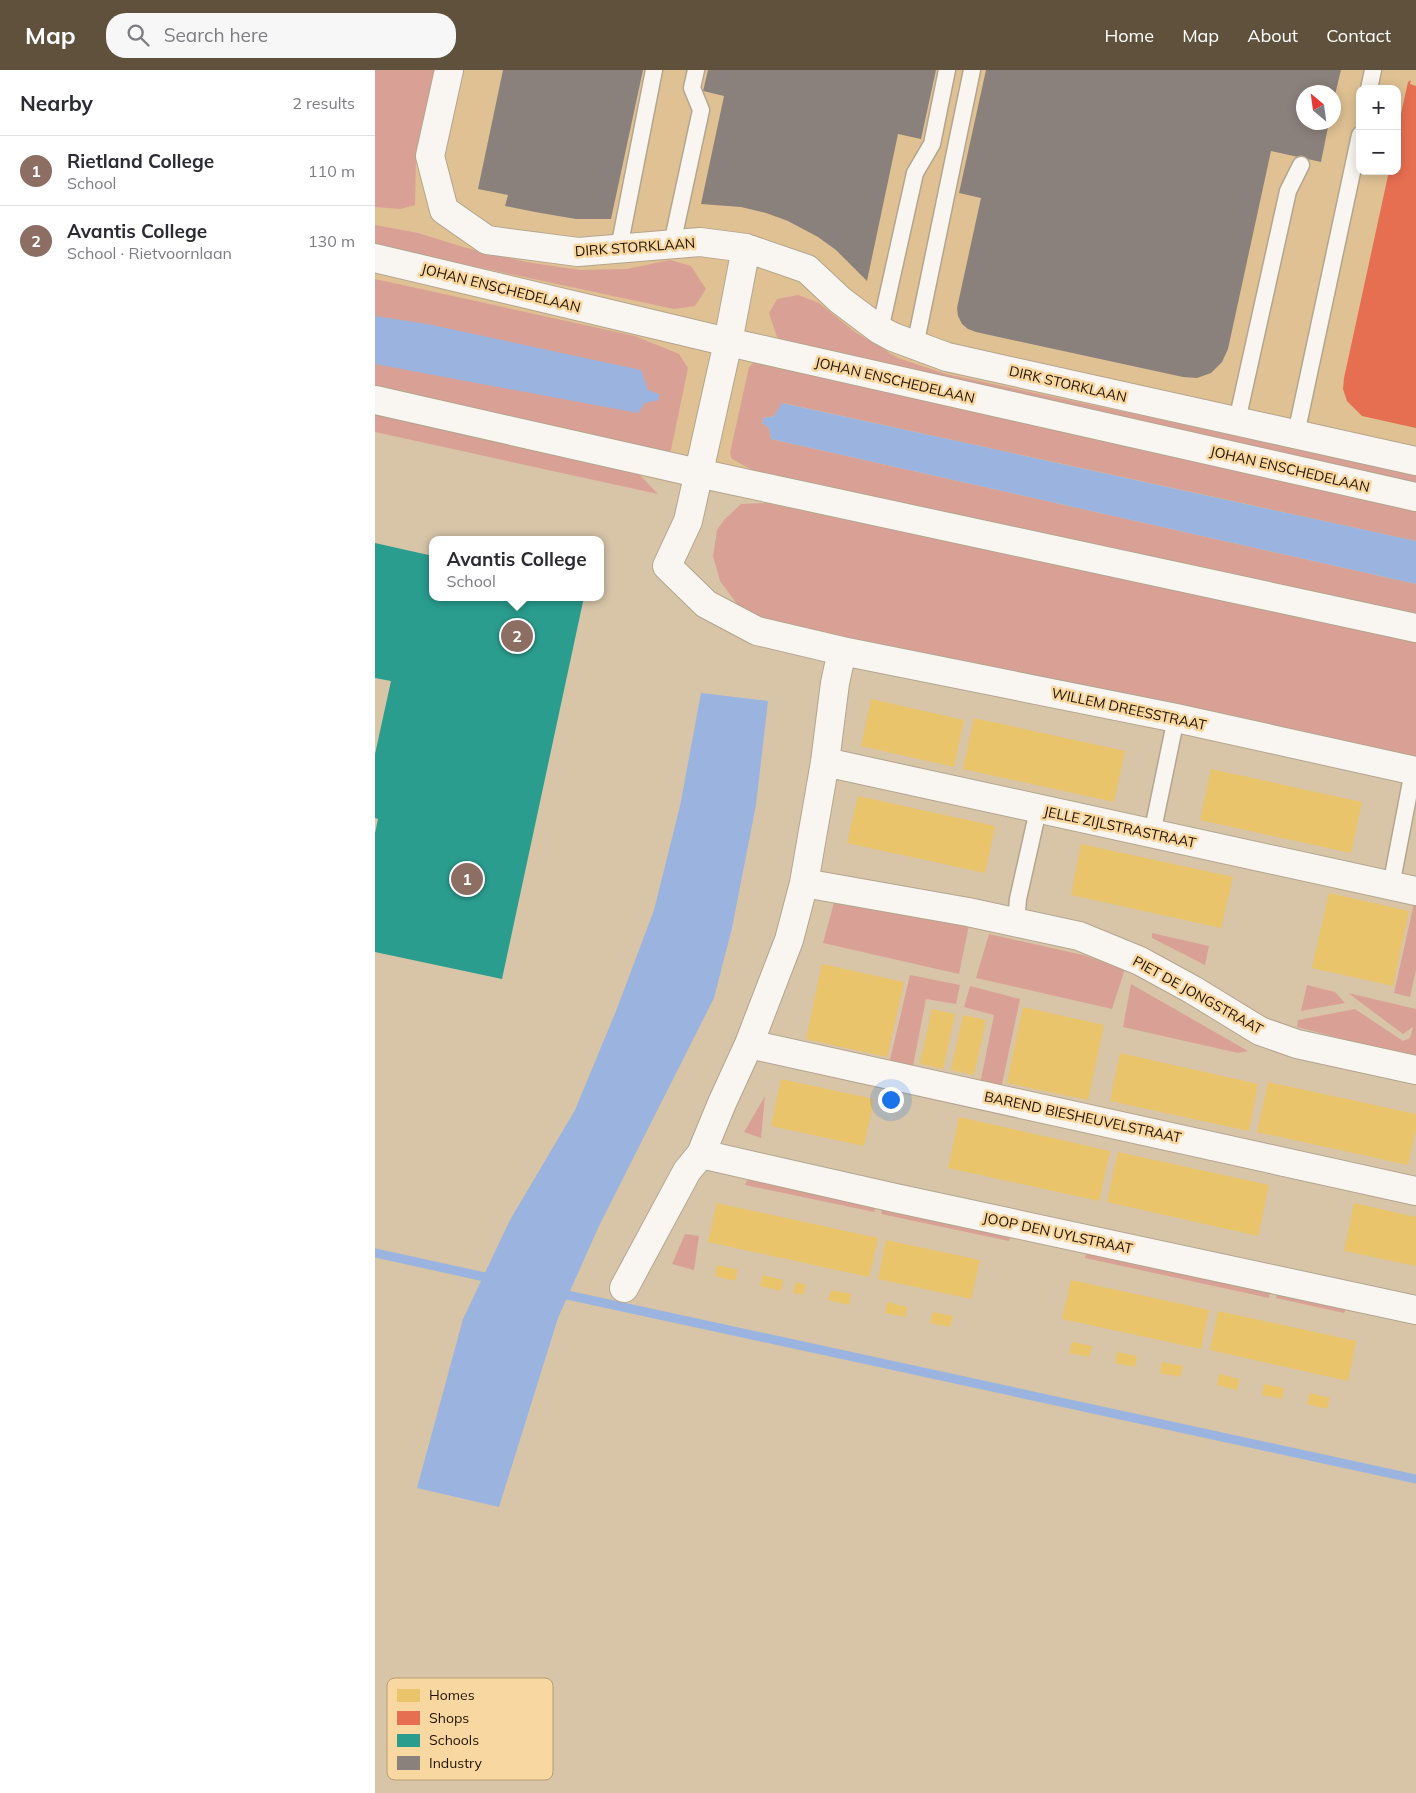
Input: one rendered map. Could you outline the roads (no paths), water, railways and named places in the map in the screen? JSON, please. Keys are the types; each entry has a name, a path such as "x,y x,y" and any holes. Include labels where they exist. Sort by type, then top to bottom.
{"street":[{"name":"DIRK STORKLAAN","path":"449,70 430,156 444,210 487,240 578,252 700,242 746,248 807,269 840,300 880,330 915,346 957,359 1416,461"},
{"path":"698,473 728,342 746,248"},
{"name":"JOHAN ENSCHEDELAAN","path":"375,258 728,342 1416,498"},
{"path":"375,400 698,473 1416,628"},
{"name":"WILLEM DREESSTRAAT","path":"698,473 688,521 667,566 705,604 757,631 842,651 1176,718 1415,771"},
{"path":"624,1288 687,1171 701,1154 721,1103 749,1044 789,940 804,883 825,762 835,683 842,651"},
{"name":"JELLE ZIJLSTRASTRAAT","path":"825,762 1404,888"},
{"name":"PIET DE JONGSTRAAT","path":"804,883 968,912 1079,936 1137,959 1193,990 1260,1031 1297,1044 1416,1070"},
{"name":"BAREND BIESHEUVELSTRAAT","path":"749,1044 1416,1191"},
{"name":"JOOP DEN UYLSTRAAT","path":"701,1154 904,1200 1416,1310"}],"lane":[{"path":"619,248 654,70"},
{"path":"672,244 701,110 692,88 695,70"},
{"path":"880,330 915,173 932,144 947,70"},
{"path":"915,346 972,70"},
{"path":"1370,85 1373,70"},
{"path":"1296,434 1356,153"},
{"path":"1237,421 1288,191 1301,165"},
{"path":"1152,834 1176,718"},
{"path":"1404,888 1415,771"},
{"path":"1015,922 1018,899 1036,819 1041,809"}],"water":[{"path":"375,316 427,324 641,370 648,390 659,394 659,400 645,403 638,413 375,364"},
{"path":"782,403 1416,541 1416,584 771,439 769,428 762,423 763,418 774,416"},
{"path":"701,693 768,701 756,805 732,928 714,998 599,1226 558,1318 499,1507 417,1488 463,1319 510,1220 575,1110 616,1011 654,910 680,806"}],"waterway":[{"path":"375,1253 494,1279"},
{"path":"558,1293 1416,1479"}],"place":[{"name":"Avantis College","path":"517,636"},
{"name":"Rietland College","path":"467,879"}]}
